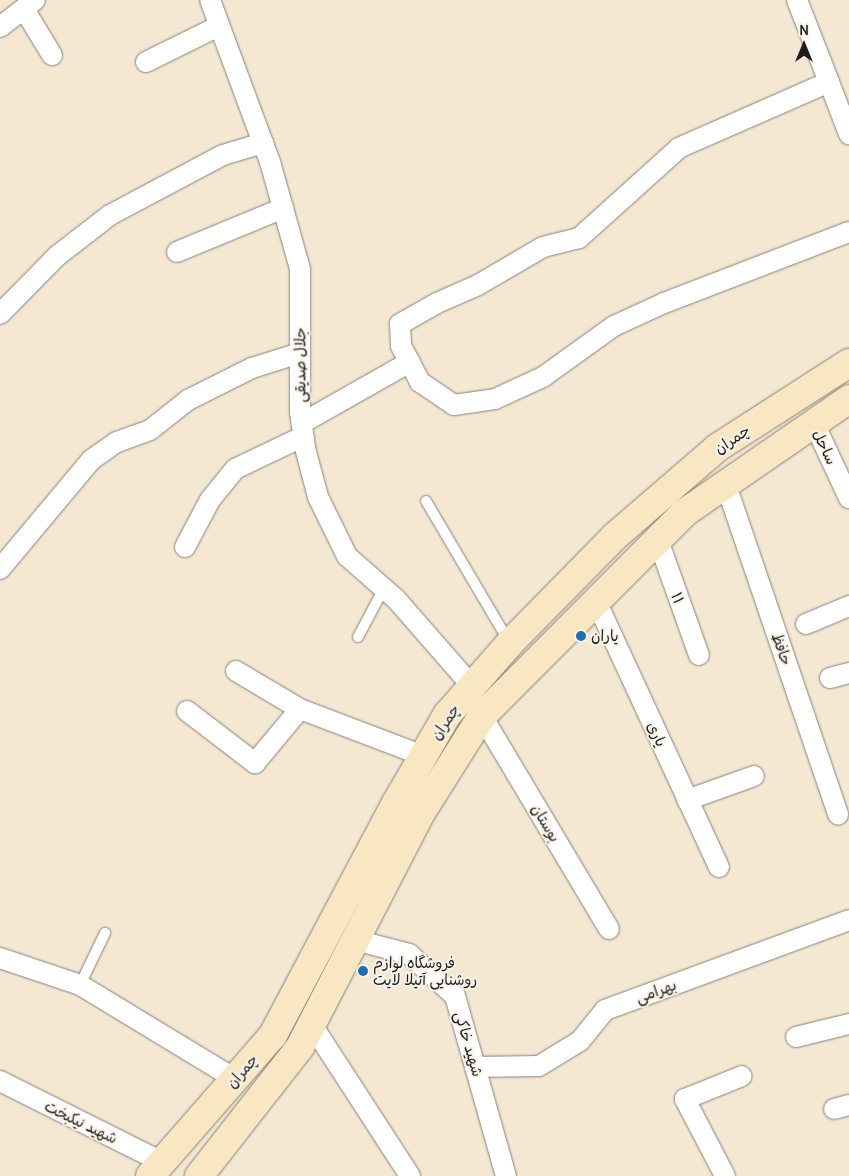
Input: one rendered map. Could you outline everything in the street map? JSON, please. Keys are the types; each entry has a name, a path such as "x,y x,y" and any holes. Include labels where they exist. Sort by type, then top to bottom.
{"main road":[{"name":"چمران","path":"156,1169 273,1035 447,715 510,643 614,537 717,448 849,363"},
{"name":"چمران","path":"199,1176 300,1047 419,816 482,716 684,513 849,399"}],"street":[{"name":"جلال صدیقی","path":"210,0 262,143 300,269 300,353 303,430 318,497 347,556 384,588 472,686"},
{"path":"797,0 849,134"},
{"path":"0,27 30,4 52,55"},
{"path":"146,62 219,26"},
{"path":"829,82 679,148 579,238 542,247 478,285 437,303 400,324 401,346 420,382 454,405 495,398 543,378 614,326 664,303 848,235"},
{"path":"0,314 57,256 110,215 223,155 262,143"},
{"path":"177,252 283,208"},
{"path":"0,569 91,460 117,442 150,430 188,400 252,368 300,353"},
{"path":"185,546 210,500 235,469 303,430 410,362"},
{"name":"ساحل","path":"814,423 849,498"},
{"name":"حافظ","path":"726,485 838,814"},
{"name":"۱۱","path":"658,540 699,655"},
{"name":"یاری","path":"596,601 719,867"},
{"path":"806,624 849,606"},
{"path":"236,671 300,709 424,756"},
{"path":"830,678 849,673"},
{"path":"187,711 256,764 300,709"},
{"name":"بوستان","path":"482,716 609,929"},
{"path":"688,800 754,776"},
{"name":"بهرامی","path":"475,1067 539,1066 580,1041 605,1010 849,920"},
{"name":"شهید خاکی","path":"355,940 409,954 455,996 506,1176"},
{"path":"0,958 80,986 235,1079"},
{"path":"796,1037 849,1024"},
{"path":"312,1025 410,1176"},
{"path":"725,1176 686,1099 742,1076"},
{"name":"شهید نیکبخت","path":"0,1081 156,1169"}],"lane":[{"path":"426,501 510,643"},
{"path":"358,637 384,588"},
{"path":"80,986 104,933"}],"place":[{"name":"یاران","path":"581,636"},
{"name":"فروشگاه لوازم روشنایی آتیلا لایت","path":"363,971"}]}
